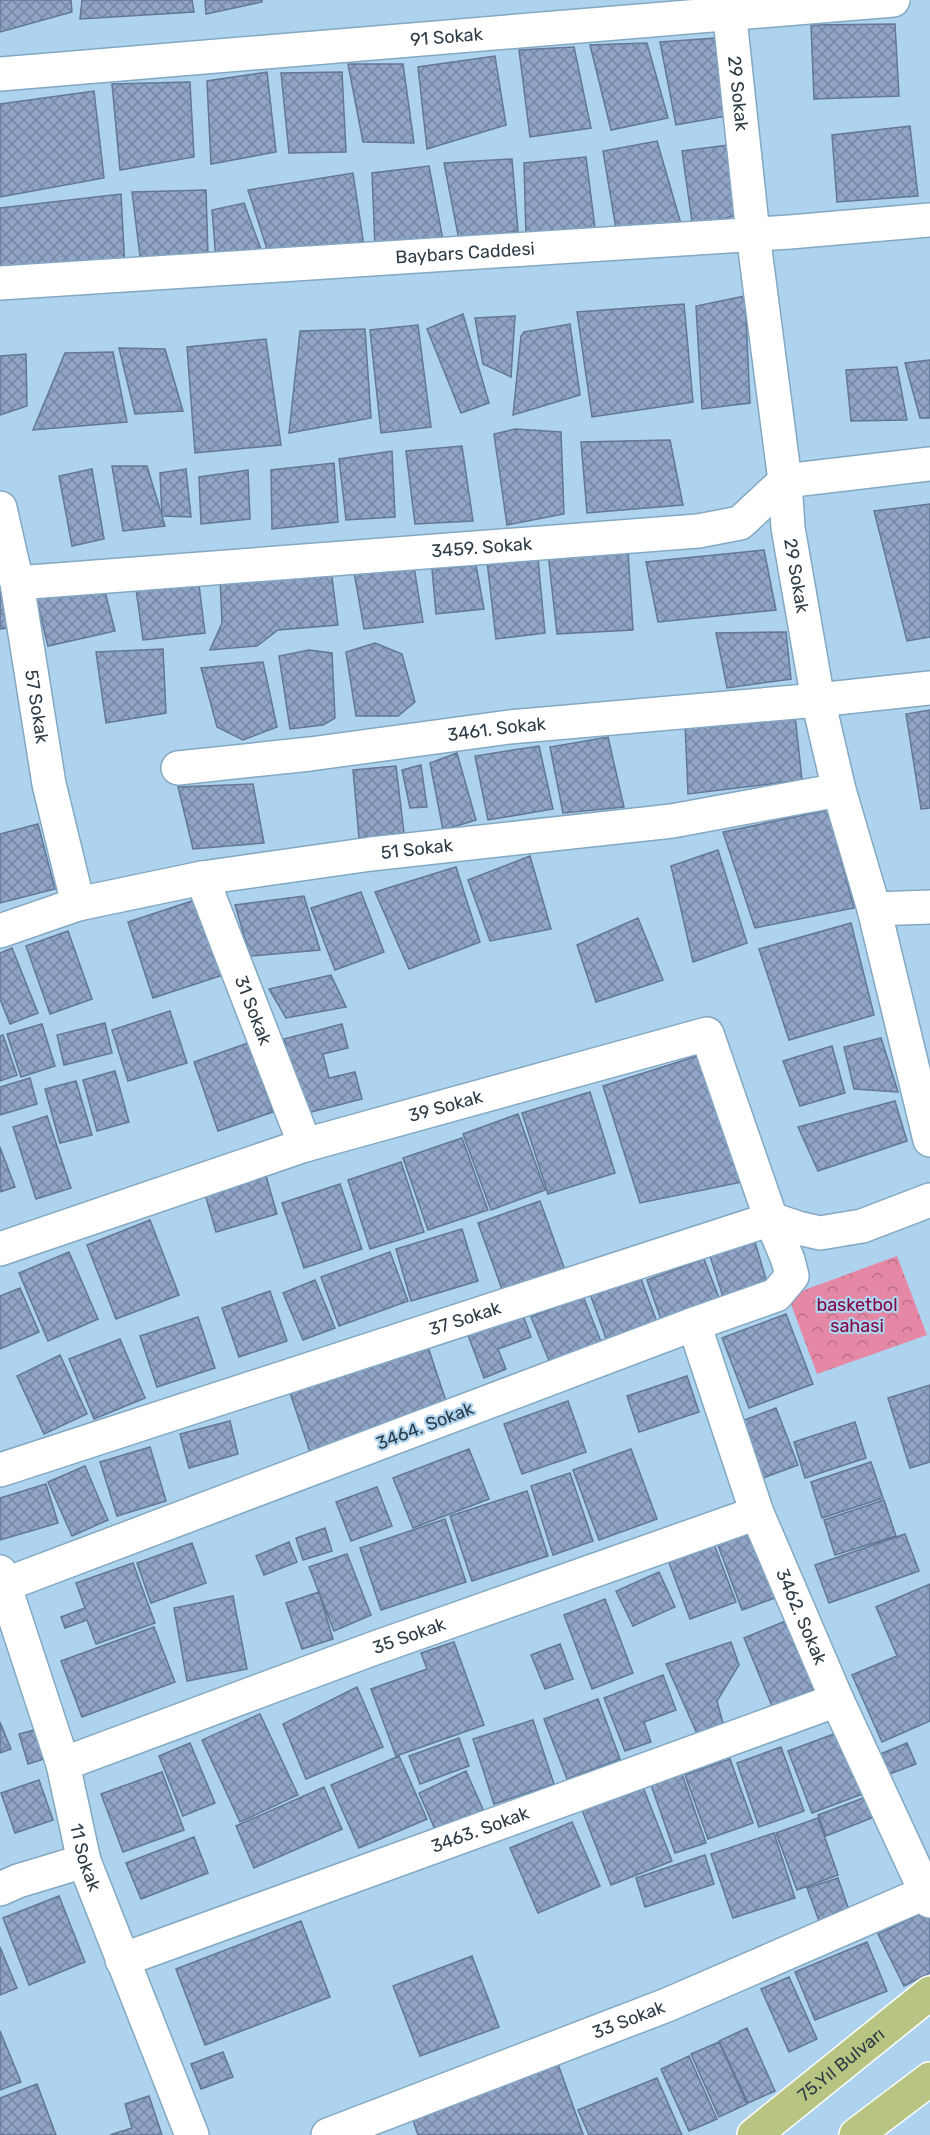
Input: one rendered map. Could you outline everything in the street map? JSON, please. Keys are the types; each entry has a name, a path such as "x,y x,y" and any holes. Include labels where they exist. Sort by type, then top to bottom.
{"main road":[{"name":"75.Yıl Bulvarı","path":"754,2135 930,1993"},
{"path":"856,2135 930,2079"}],"street":[{"name":"91 Sokak","path":"0,74 728,7 893,0"},
{"name":"29 Sokak","path":"728,7 753,234 785,482 788,528 818,700 839,790 874,909 930,1140"},
{"name":"Baybars Caddesi","path":"0,283 753,234 930,220"},
{"path":"785,482 930,464"},
{"name":"3459. Sokak","path":"17,583 698,531 740,523 785,482"},
{"name":"57 Sokak","path":"0,508 17,583 49,784 78,904"},
{"name":"3461. Sokak","path":"178,768 509,727 930,688"},
{"name":"51 Sokak","path":"0,931 78,904 202,878 371,854 672,821 839,790"},
{"name":"31 Sokak","path":"202,878 304,1145"},
{"path":"874,909 930,907"},
{"name":"39 Sokak","path":"0,1249 304,1145 707,1034 771,1219"},
{"path":"771,1219 820,1233 862,1226 930,1200"},
{"name":"3464. Sokak","path":"1,1584 776,1295 792,1276 771,1219"},
{"name":"37 Sokak","path":"0,1470 771,1219"},
{"name":"3462. Sokak","path":"694,1324 757,1513 837,1700 928,1897"},
{"name":"35 Sokak","path":"63,1764 372,1649 757,1513"},
{"name":"11 Sokak","path":"1,1584 63,1764 84,1861 192,2135"},
{"name":"3463. Sokak","path":"122,1960 837,1700"},
{"path":"0,1889 18,1881 84,1861"},
{"name":"33 Sokak","path":"328,2135 667,2005 928,1897"}],"green space":[{"name":"basketbol sahasi","path":"897,1256 927,1335 817,1374 788,1296"}],"building":[{"path":"0,0 71,0 72,12 0,32"},
{"path":"82,0 192,0 194,12 80,19"},
{"path":"205,0 262,0 262,2 206,14"},
{"path":"895,24 899,96 814,99 811,25"},
{"path":"716,38 732,115 676,125 660,42"},
{"path":"647,43 668,118 611,130 590,45"},
{"path":"574,47 591,128 530,137 519,50"},
{"path":"495,56 506,125 427,149 418,67"},
{"path":"348,64 403,64 414,143 363,142"},
{"path":"267,72 276,152 211,164 207,81"},
{"path":"342,72 346,152 289,153 281,73"},
{"path":"190,82 194,157 120,170 112,84"},
{"path":"94,91 104,178 0,197 0,104"},
{"path":"910,126 918,196 837,202 832,135"},
{"path":"657,141 681,224 617,235 603,151"},
{"path":"736,144 742,213 693,229 682,151"},
{"path":"586,157 595,228 526,237 524,163"},
{"path":"512,159 518,231 459,240 444,163"},
{"path":"429,166 443,240 375,249 372,173"},
{"path":"353,173 365,253 268,252 248,190"},
{"path":"206,190 208,256 141,264 132,192"},
{"path":"121,194 125,268 0,275 0,208"},
{"path":"244,203 263,255 216,260 212,210"},
{"path":"745,296 750,403 702,409 696,306"},
{"path":"684,304 693,402 592,417 577,312"},
{"path":"463,314 489,403 461,413 427,329"},
{"path":"515,316 511,377 483,364 475,318"},
{"path":"570,324 580,395 513,415 521,336 524,332"},
{"path":"418,325 431,427 381,433 370,330"},
{"path":"365,329 371,418 289,433 300,331"},
{"path":"266,339 281,445 195,453 187,347"},
{"path":"119,348 165,349 183,411 135,414"},
{"path":"113,352 127,422 33,430 65,353"},
{"path":"26,354 27,406 0,415 0,356"},
{"path":"930,360 930,418 920,418 905,363"},
{"path":"897,367 907,420 851,421 846,370"},
{"path":"515,429 561,432 564,514 507,525 494,434"},
{"path":"670,440 683,505 587,513 581,442"},
{"path":"462,446 473,521 415,524 406,451"},
{"path":"392,451 395,517 346,520 339,459"},
{"path":"334,463 338,522 272,529 271,470"},
{"path":"112,466 147,466 165,526 123,531"},
{"path":"92,469 104,539 72,546 59,476"},
{"path":"186,469 191,517 162,516 160,473"},
{"path":"248,470 250,519 201,524 199,477"},
{"path":"930,504 930,637 907,641 874,511"},
{"path":"764,550 776,610 658,622 646,562"},
{"path":"628,551 633,630 557,634 548,553"},
{"path":"0,556 15,627 0,629"},
{"path":"538,559 545,633 496,639 487,561"},
{"path":"476,565 484,609 436,614 432,569"},
{"path":"353,566 414,567 423,622 364,629"},
{"path":"331,569 338,625 278,630 257,646 210,650 222,623 220,576"},
{"path":"199,585 205,633 143,640 136,589"},
{"path":"104,588 115,631 48,646 35,593"},
{"path":"786,632 791,679 727,688 716,633"},
{"path":"375,643 402,654 415,702 398,716 356,716 346,652"},
{"path":"163,649 166,713 106,723 96,652"},
{"path":"309,650 332,653 335,718 323,725 290,729 279,656"},
{"path":"263,662 277,727 243,740 217,727 201,668"},
{"path":"930,710 930,808 921,809 906,714"},
{"path":"795,715 802,780 688,794 685,724"},
{"path":"608,737 624,807 563,813 550,747"},
{"path":"539,746 553,809 488,820 475,756"},
{"path":"457,753 476,820 443,830 430,763"},
{"path":"421,765 427,807 410,808 402,770"},
{"path":"396,766 404,833 359,838 353,770"},
{"path":"253,784 264,843 193,849 178,787"},
{"path":"828,810 854,908 755,928 723,832"},
{"path":"38,824 55,889 0,903 0,834"},
{"path":"718,850 747,943 693,962 671,866"},
{"path":"530,856 551,929 490,941 468,880"},
{"path":"456,867 480,942 409,969 375,892"},
{"path":"361,892 384,952 335,970 311,908"},
{"path":"304,896 320,950 250,956 235,905"},
{"path":"201,898 226,974 153,998 128,922"},
{"path":"638,918 663,980 596,1002 577,945"},
{"path":"851,923 874,1015 789,1040 759,949"},
{"path":"68,931 92,999 50,1014 26,946"},
{"path":"12,948 38,1013 10,1024 0,999 0,953"},
{"path":"331,975 346,1007 286,1018 269,989"},
{"path":"170,1011 187,1063 128,1081 112,1030"},
{"path":"105,1023 112,1053 64,1065 57,1035"},
{"path":"42,1024 55,1066 21,1077 7,1034"},
{"path":"342,1024 348,1048 323,1054 329,1078 355,1072 362,1099 303,1114 284,1039"},
{"path":"3,1035 17,1075 0,1081 0,1036"},
{"path":"881,1038 898,1092 854,1089 844,1047"},
{"path":"248,1043 273,1112 218,1131 194,1062"},
{"path":"832,1046 845,1093 800,1106 783,1061"},
{"path":"697,1056 742,1182 640,1203 603,1086"},
{"path":"115,1071 129,1122 97,1131 83,1080"},
{"path":"30,1078 37,1104 0,1115 0,1087"},
{"path":"76,1081 92,1135 60,1143 45,1089"},
{"path":"590,1092 615,1173 548,1194 522,1113"},
{"path":"895,1101 907,1141 818,1171 798,1127"},
{"path":"518,1114 545,1190 491,1210 463,1134"},
{"path":"47,1116 71,1188 36,1199 13,1127"},
{"path":"462,1138 488,1210 428,1230 403,1158"},
{"path":"0,1147 15,1187 0,1192"},
{"path":"401,1162 424,1232 370,1249 348,1180"},
{"path":"264,1169 277,1214 216,1232 203,1187"},
{"path":"340,1184 362,1249 304,1268 282,1203"},
{"path":"540,1201 566,1273 504,1295 478,1223"},
{"path":"150,1220 179,1295 116,1319 87,1245"},
{"path":"462,1229 478,1281 411,1301 396,1249"},
{"path":"755,1242 768,1286 724,1300 710,1256"},
{"path":"69,1252 98,1319 48,1341 19,1273"},
{"path":"390,1252 408,1301 339,1326 321,1277"},
{"path":"704,1259 721,1303 663,1325 647,1280"},
{"path":"640,1276 658,1325 608,1344 590,1294"},
{"path":"315,1280 335,1328 303,1340 283,1293"},
{"path":"20,1288 39,1332 0,1349 0,1296"},
{"path":"270,1291 287,1341 239,1357 222,1308"},
{"path":"583,1296 604,1349 553,1370 531,1317"},
{"path":"786,1314 813,1384 749,1408 722,1338"},
{"path":"523,1315 531,1337 498,1349 506,1369 484,1378 468,1335"},
{"path":"198,1317 215,1368 157,1387 140,1336"},
{"path":"120,1339 145,1398 94,1419 69,1359"},
{"path":"427,1344 448,1407 310,1452 289,1390"},
{"path":"60,1355 87,1414 44,1434 17,1376"},
{"path":"687,1376 699,1412 639,1432 627,1396"},
{"path":"930,1385 930,1462 910,1468 888,1398"},
{"path":"568,1401 586,1452 522,1474 504,1424"},
{"path":"776,1408 798,1465 755,1481 734,1424"},
{"path":"230,1421 238,1454 189,1468 180,1434"},
{"path":"855,1422 866,1458 805,1478 794,1442"},
{"path":"150,1447 166,1501 117,1516 100,1462"},
{"path":"469,1449 489,1499 413,1528 393,1478"},
{"path":"631,1449 657,1519 599,1540 573,1470"},
{"path":"871,1462 883,1498 822,1518 811,1482"},
{"path":"85,1466 108,1520 72,1536 48,1482"},
{"path":"570,1473 593,1541 553,1555 531,1486"},
{"path":"46,1484 58,1523 0,1540 0,1498"},
{"path":"377,1487 392,1526 351,1541 336,1502"},
{"path":"527,1491 548,1556 472,1581 450,1516"},
{"path":"884,1500 896,1536 835,1555 824,1520"},
{"path":"445,1519 466,1582 381,1610 360,1548"},
{"path":"748,1525 780,1596 742,1610 715,1537"},
{"path":"325,1528 332,1551 303,1560 296,1538"},
{"path":"905,1534 919,1571 829,1603 815,1565"},
{"path":"289,1542 297,1562 264,1575 256,1556"},
{"path":"192,1543 206,1583 151,1603 137,1563"},
{"path":"714,1544 736,1602 690,1619 668,1560"},
{"path":"347,1554 371,1615 334,1631 309,1567"},
{"path":"133,1563 155,1623 96,1644 87,1620 65,1628 61,1617 85,1608 76,1583"},
{"path":"659,1572 675,1607 633,1626 616,1591"},
{"path":"930,1584 930,1721 882,1742 852,1675 897,1656 876,1607"},
{"path":"319,1592 333,1639 302,1649 286,1603"},
{"path":"233,1596 247,1669 187,1681 174,1608"},
{"path":"605,1599 633,1673 592,1689 564,1615"},
{"path":"798,1616 825,1685 772,1706 744,1638"},
{"path":"154,1627 175,1682 82,1717 61,1661"},
{"path":"454,1642 484,1725 396,1756 371,1689 427,1669 421,1653"},
{"path":"731,1642 739,1665 717,1701 725,1731 699,1738 666,1664"},
{"path":"560,1644 573,1679 545,1689 531,1655"},
{"path":"663,1675 676,1710 644,1722 651,1742 625,1751 604,1698"},
{"path":"357,1687 383,1747 306,1779 283,1724"},
{"path":"598,1699 620,1759 567,1779 544,1719"},
{"path":"260,1714 298,1795 240,1822 202,1740"},
{"path":"533,1720 554,1784 494,1804 473,1739"},
{"path":"0,1722 11,1749 0,1753"},
{"path":"38,1729 47,1758 28,1764 19,1734"},
{"path":"842,1731 865,1793 812,1813 788,1751"},
{"path":"459,1738 469,1766 420,1784 409,1756"},
{"path":"190,1743 215,1803 183,1816 159,1756"},
{"path":"907,1743 916,1764 879,1778 871,1758"},
{"path":"781,1747 804,1811 759,1827 737,1763"},
{"path":"399,1756 427,1819 359,1848 331,1785"},
{"path":"730,1759 753,1823 708,1839 685,1775"},
{"path":"466,1771 489,1823 442,1845 419,1793"},
{"path":"162,1772 184,1830 123,1852 101,1794"},
{"path":"682,1774 706,1843 675,1853 651,1785"},
{"path":"39,1780 53,1820 15,1833 1,1793"},
{"path":"324,1787 342,1829 254,1868 236,1826"},
{"path":"643,1787 672,1861 611,1885 582,1810"},
{"path":"866,1797 874,1817 826,1836 818,1815"},
{"path":"818,1818 838,1875 797,1890 776,1833"},
{"path":"572,1822 600,1886 538,1913 510,1848"},
{"path":"774,1833 795,1898 733,1918 711,1854"},
{"path":"194,1837 208,1873 141,1899 126,1863"},
{"path":"705,1855 714,1884 645,1907 636,1878"},
{"path":"838,1878 852,1919 822,1929 807,1888"},
{"path":"59,1896 85,1962 29,1985 3,1918"},
{"path":"928,1910 930,1914 930,1973 904,1986 878,1934"},
{"path":"301,1921 330,1997 205,2045 176,1969"},
{"path":"867,1942 887,1991 815,2020 795,1972"},
{"path":"0,1947 17,1988 0,1995"},
{"path":"472,1956 499,2027 420,2056 393,1986"},
{"path":"789,1977 817,2039 789,2052 761,1989"},
{"path":"747,2028 775,2091 748,2103 719,2041"},
{"path":"0,2031 21,2082 0,2090"},
{"path":"719,2042 747,2104 719,2117 691,2054"},
{"path":"223,2052 233,2077 201,2089 191,2064"},
{"path":"689,2056 717,2119 689,2131 661,2069"},
{"path":"558,2064 583,2134 418,2135 412,2117"},
{"path":"657,2078 682,2135 589,2135 578,2110"},
{"path":"37,2084 56,2135 0,2135 0,2098"},
{"path":"149,2096 162,2135 110,2135 132,2128 125,2104"}]}
